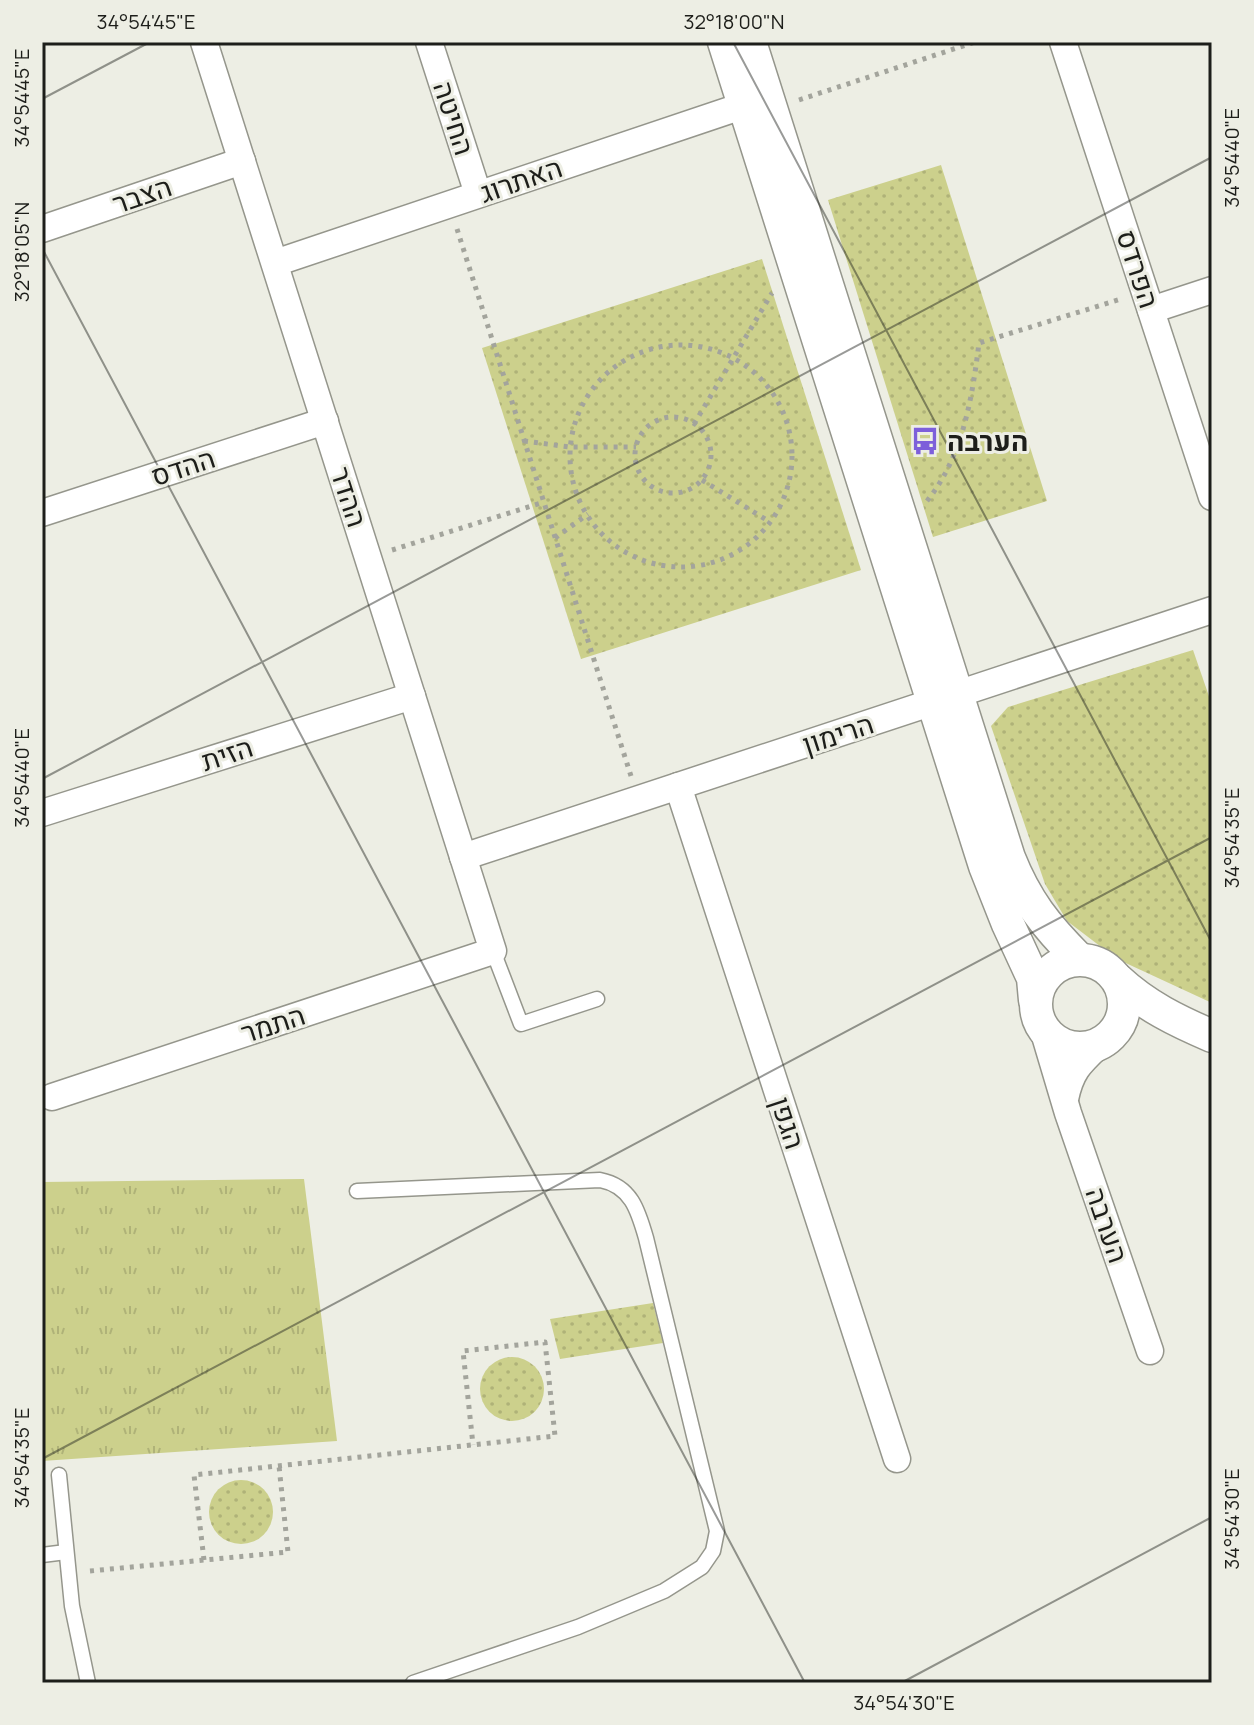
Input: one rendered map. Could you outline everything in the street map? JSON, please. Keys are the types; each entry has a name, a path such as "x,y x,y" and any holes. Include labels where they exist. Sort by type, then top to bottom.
{"street":[{"name":"ההדר","path":"204,42 493,951"},
{"name":"החיטה","path":"429,42 478,194"},
{"name":"הערבה","path":"724,42 761,104 905,529 985,866 1033,978 1039,1014 1068,1113 1150,1351"},
{"name":"הערבה","path":"750,42 798,277 945,698 1020,884 1048,927 1079,959"},
{"name":"הפרדס","path":"1065,43 1212,497"},
{"name":"האתרוג","path":"275,263 478,194 761,104"},
{"name":"הצבר","path":"42,229 242,161"},
{"path":"1148,301 1212,290"},
{"name":"ההדס","path":"42,513 325,421"},
{"name":"הרימון","path":"463,857 1212,610"},
{"name":"הזית","path":"42,813 412,696"},
{"name":"הגפן","path":"678,786 897,1459"},
{"name":"התמר","path":"52,1097 493,951"},
{"path":"1079,959 1094,961 1162,1014 1203,1032 1173,1024 1149,1024 1083,1048 1067,1047 1054,1040 1039,1014 1039,984 1050,970 1063,962 1079,959"},
{"path":"1065,1099 1076,1067 1121,1021 1124,1006 1118,980"}],"lane":[{"path":"493,951 521,1024 597,999"},
{"path":"357,1191 600,1180 616,1183 629,1197 646,1238 717,1531 713,1551 702,1567 664,1591 578,1627 413,1683"},
{"path":"59,1475 72,1606 88,1683"},
{"path":"42,1555 66,1552"}],"path":[{"path":"761,104 975,42"},
{"path":"449,204 638,800"},
{"path":"694,424 778,283 798,277"},
{"path":"905,529 941,484 961,439 972,396 979,343 1148,301"},
{"path":"685,345 711,349 732,359 745,366 773,394 789,429 791,475 778,511 754,542 721,561 683,569 633,558 602,535 574,492 570,447 576,417 595,384 612,368 646,350 685,345"},
{"path":"683,418 694,424 703,431 711,456 709,469 702,480 676,493 650,485 637,463 636,447 641,435 661,419 683,418"},
{"path":"524,441 570,447 636,447"},
{"path":"702,480 770,522"},
{"path":"368,558 544,502"},
{"path":"555,538 588,514"},
{"path":"204,1560 194,1475 279,1466 473,1445 555,1436 545,1342 463,1351 473,1445"},
{"path":"69,1573 288,1552 279,1466"}],"green space":[{"path":"941,165 1047,501 933,537 828,200"},
{"path":"762,259 861,570 581,659 482,348"},
{"path":"1193,650 1212,705 1212,1003 1117,959 1067,921 1045,884 991,726 1008,707"},
{"path":"304,1179 337,1441 42,1461 42,1182"},
{"path":"653,1303 663,1343 560,1359 550,1319"},
{"path":"506,1357 518,1357 535,1366 542,1377 542,1401 535,1412 518,1421 506,1421 494,1416 485,1407 480,1395 480,1383 485,1371 494,1362"},
{"path":"235,1480 247,1480 264,1489 271,1500 271,1524 264,1535 247,1544 235,1544 223,1539 214,1530 209,1518 209,1506 214,1494 223,1485"}],"place":[{"name":"הערבה","path":"925,441"}]}
